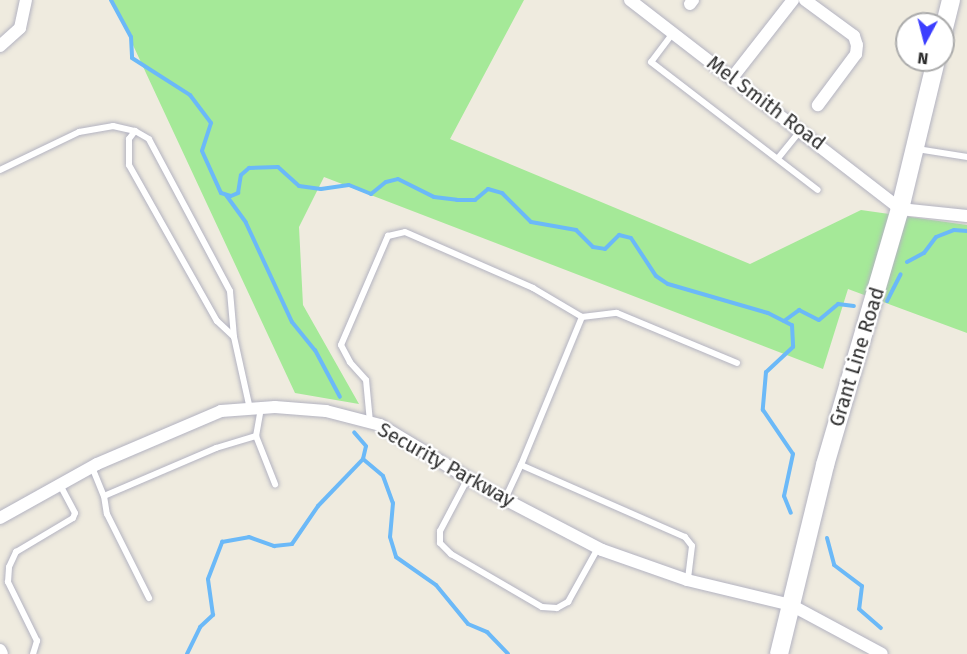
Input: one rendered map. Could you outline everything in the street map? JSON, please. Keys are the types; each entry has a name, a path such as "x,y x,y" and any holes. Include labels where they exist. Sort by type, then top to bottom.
{"main road":[{"name":"Grant Line Road","path":"779,654 825,465 900,209 933,72"}],"street":[{"path":"0,46 20,28 26,0"},
{"name":"Mel Smith Road","path":"630,0 801,130 900,209"},
{"path":"732,78 793,0"},
{"path":"806,0 854,36 857,45 856,54 818,105"},
{"path":"900,209 967,216"},
{"name":"Security Parkway","path":"0,518 92,467 221,411 255,408 326,411 370,423 598,548 687,580 791,605 882,654"},
{"path":"0,650 2,654"}],"lane":[{"path":"673,33 651,62 779,157 818,190"},
{"path":"0,170 79,132 112,126 135,131 149,139 230,291 234,337 255,408 256,436 275,484"},
{"path":"779,157 801,130"},
{"path":"135,131 129,139 129,165 217,321 234,337"},
{"path":"916,148 967,157"},
{"path":"370,423 366,380 350,362 341,345 388,236 405,232 533,288 582,317 616,314 737,363"},
{"path":"505,499 582,317"},
{"path":"104,496 216,448 256,436"},
{"path":"521,465 685,537 692,546 687,580"},
{"path":"92,467 104,496 107,514 149,598"},
{"path":"468,478 440,531 440,543 451,554 542,607 557,608 567,602 598,548"},
{"path":"33,654 37,641 8,582 9,567 16,552 73,518 75,513 60,485"}],"green space":[{"path":"112,0 524,0 450,139 750,264 861,210 967,225 967,333 848,289 823,369 324,177 299,227 303,305 359,404 295,393"}],"waterway":[{"path":"111,0 131,37 132,58 190,95 211,123 202,151 221,193 231,196 238,193 241,175 249,168 278,167 299,186 321,189 349,185 371,194 386,182 398,179 434,197 457,200 475,200 488,189 502,193 531,222 576,230 593,247 605,249 619,235 631,238 656,276 668,284 768,313 792,325 793,347 766,372 763,410 793,454 784,496 791,513"},
{"path":"226,195 246,223 292,322 315,350 340,397"},
{"path":"907,262 924,253 936,237 954,230 967,231"},
{"path":"887,301 901,274"},
{"path":"784,321 799,310 819,320 838,304 854,306"},
{"path":"187,654 200,627 213,615 208,579 222,542 249,537 274,546 292,544 318,506 363,459 366,446 354,432"},
{"path":"363,459 383,476 393,503 390,537 396,557 436,585 468,624 487,632 508,654"},
{"path":"827,538 834,565 862,586 859,609 881,628"}]}
